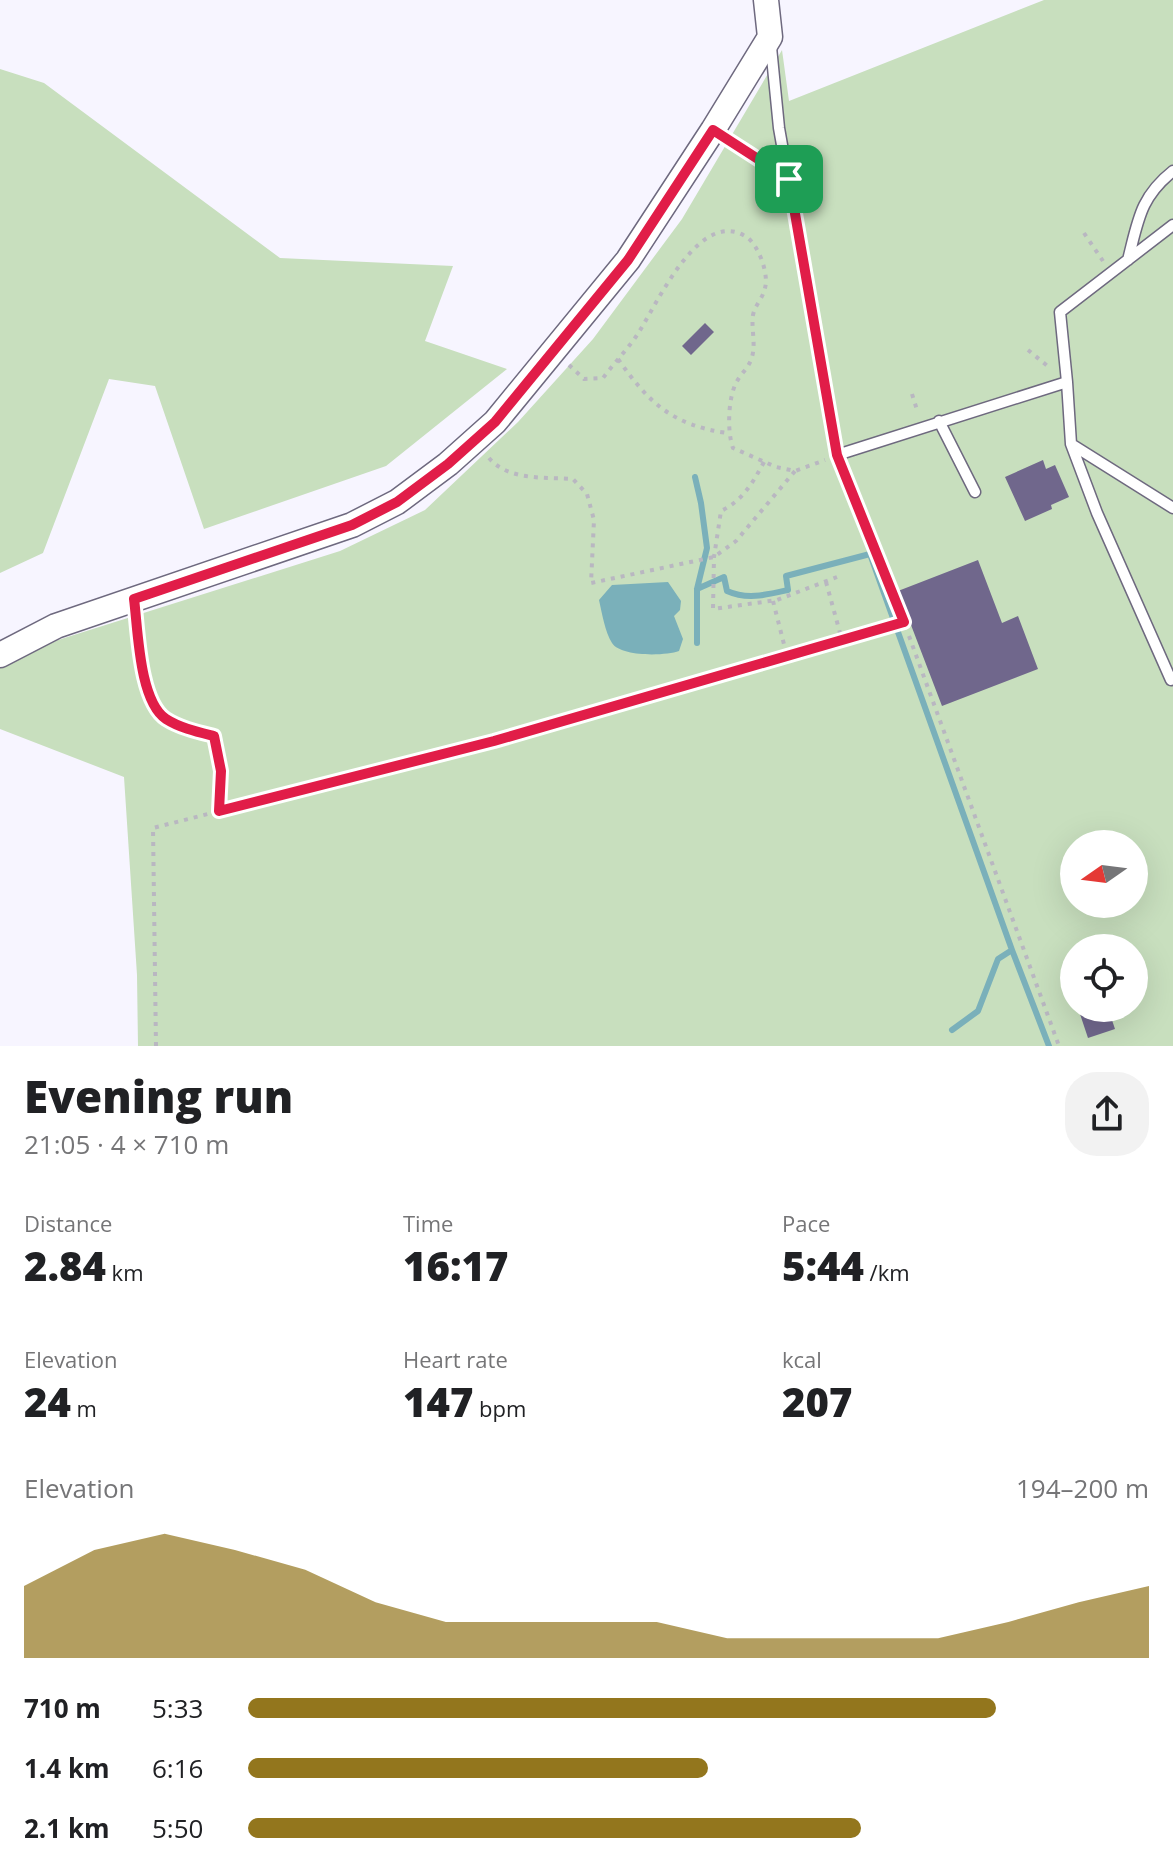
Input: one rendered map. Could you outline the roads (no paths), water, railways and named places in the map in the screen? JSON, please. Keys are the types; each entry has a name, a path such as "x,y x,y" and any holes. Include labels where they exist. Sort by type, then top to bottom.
{"street":[{"path":"0,655 56,626 352,525 397,502 448,464 495,422 628,260 770,37 766,0"}],"lane":[{"path":"770,37 779,128 837,455 904,622"},
{"path":"713,130 789,179"},
{"path":"1128,260 1142,206 1155,185 1173,171"},
{"path":"1171,680 1097,513 1071,444 1060,312 1173,225"},
{"path":"837,455 1067,382"},
{"path":"939,421 975,492"},
{"path":"1071,444 1173,508"}],"water":[{"path":"668,582 681,601 680,610 674,616 683,639 679,651 644,654 617,648 607,633 599,600 612,585"}],"waterway":[{"path":"695,477 707,548 697,589 697,643"},
{"path":"697,589 724,577 727,591 734,594 772,594 788,590 786,576 870,554 1012,950 998,959 978,1011 952,1030"},
{"path":"1012,950 1049,1046"}]}
